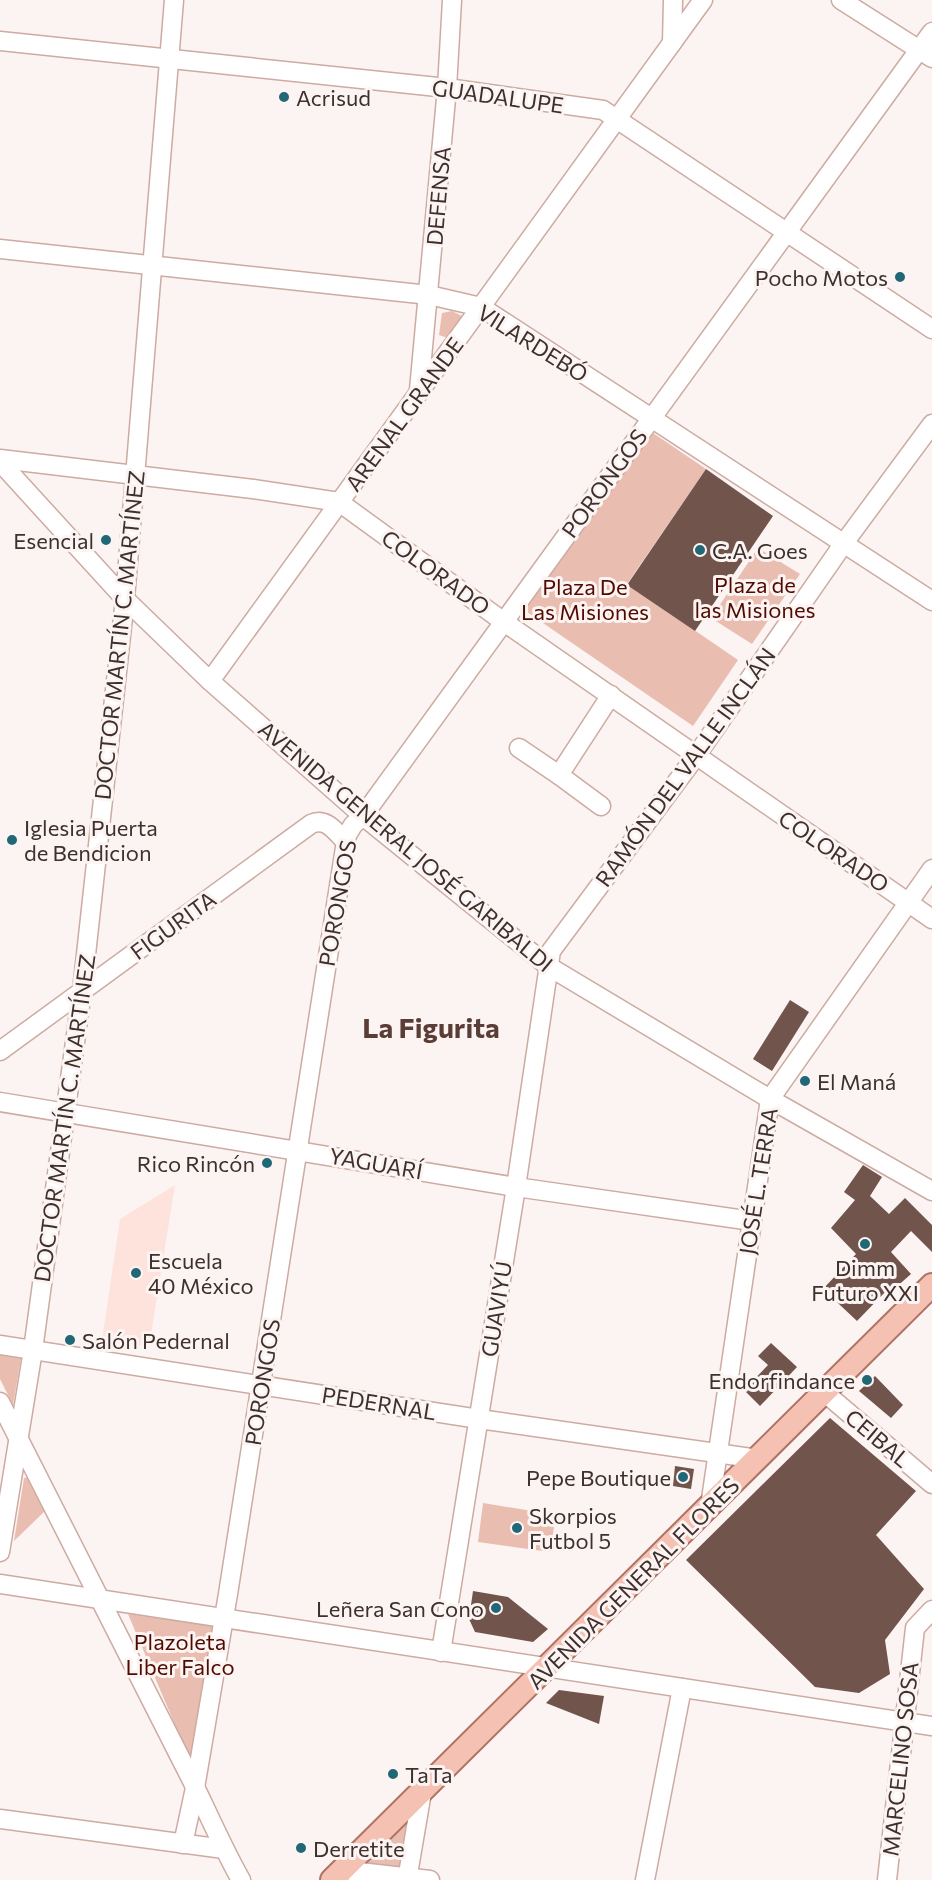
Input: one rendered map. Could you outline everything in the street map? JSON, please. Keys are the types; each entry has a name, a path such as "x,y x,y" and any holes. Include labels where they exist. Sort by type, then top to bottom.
{"main road":[{"name":"AVENIDA GENERAL FLORES","path":"337,1875 932,1285"}],"street":[{"name":"DOCTOR MARTÍN C. MARTÍNEZ","path":"0,1552 33,1350 82,992 125,599 174,0"},
{"name":"DEFENSA","path":"419,392 447,88 452,0"},
{"path":"672,43 673,0"},
{"name":"ARENAL GRANDE","path":"210,681 703,0"},
{"path":"841,0 926,54"},
{"name":"PORONGOS","path":"183,1844 224,1619 345,841 352,825 363,816 786,234 926,54 932,32"},
{"name":"GUADALUPE","path":"0,41 447,88 603,110 786,234 932,329"},
{"name":"VILARDEBÓ","path":"0,249 429,295 481,307 932,601"},
{"name":"RAMÓN DEL VALLE INCLÁN","path":"548,966 551,951 696,756 844,543 932,424"},
{"name":"COLORADO","path":"0,460 253,489 339,502 504,622 932,919"},
{"name":"AVENIDA GENERAL JOSÉ GARIBALDI","path":"0,460 125,599 210,681 363,816 548,966 770,1099 932,1191"},
{"path":"559,775 611,695"},
{"path":"519,748 601,806"},
{"name":"FIGURITA","path":"0,1051 310,824 317,821 324,822 330,825 345,841"},
{"name":"JOSÉ L. TERRA","path":"710,1506 770,1099 932,869"},
{"name":"GUAVIYÚ","path":"441,1652 516,1187 548,966"},
{"name":"YAGUARÍ","path":"0,1102 516,1187 752,1221"},
{"name":"PEDERNAL","path":"0,1345 479,1419 758,1459"},
{"name":"CEIBAL","path":"824,1392 932,1484"},
{"path":"0,1402 241,1880"},
{"path":"0,1584 932,1726"},
{"name":"MARCELINO SOSA","path":"887,1880 915,1628 932,1610"},
{"path":"645,1880 682,1688"},
{"path":"407,1879 422,1792"},
{"path":"0,1819 224,1849"},
{"path":"337,1875 430,1880"}],"shaded area":[{"path":"175,1185 149,1347 102,1340 120,1219"}],"green space":[{"path":"452,311 464,317 448,338 439,335 442,313"},
{"name":"Plaza De Las Misiones","path":"650,431 706,469 627,584 738,660 693,726 524,610"},
{"name":"Plaza de las Misiones","path":"758,548 800,574 752,644 711,618"},
{"path":"0,1354 21,1358 13,1405 0,1379"},
{"path":"29,1477 46,1510 14,1541 24,1478"},
{"name":"Skorpios Futbol 5","path":"483,1503 556,1515 550,1552 478,1542"},
{"name":"Plazoleta Liber Falco","path":"128,1614 217,1627 192,1765"},
{"path":"412,1818 402,1871 366,1864"}],"building":[{"name":"C.A. Goes","path":"706,469 773,516 695,631 627,585"},
{"path":"790,1000 809,1012 772,1071 753,1059"},
{"path":"863,1165 882,1177 870,1196 889,1214 905,1198 932,1225 932,1252 911,1231 891,1252 911,1274 893,1290 890,1287 857,1321 823,1289 856,1254 831,1228 855,1200 844,1192"},
{"path":"771,1343 797,1367 760,1406 744,1390 768,1365 758,1356"},
{"path":"875,1376 903,1405 891,1418 859,1391"},
{"path":"830,1418 916,1491 876,1535 924,1589 885,1640 890,1674 859,1693 815,1687 686,1560"},
{"name":"Pepe Boutique","path":"675,1466 694,1469 691,1489 673,1486"},
{"name":"Leñera San Cono","path":"473,1591 508,1597 548,1629 533,1642 475,1632 469,1619"},
{"path":"559,1690 604,1696 599,1724 546,1703"}],"place":[{"name":"Acrisud","path":"284,97"},
{"name":"Pocho Motos","path":"900,277"},
{"name":"Esencial","path":"106,540"},
{"name":"C.A. Goes","path":"700,550"},
{"name":"Iglesia Puerta de Bendicion","path":"12,840"},
{"name":"El Maná","path":"805,1081"},
{"name":"Rico Rincón","path":"267,1163"},
{"name":"Dimm Futuro XXI","path":"865,1244"},
{"name":"Escuela 40 México","path":"136,1273"},
{"name":"Salón Pedernal","path":"70,1340"},
{"name":"Endorfindance","path":"867,1380"},
{"name":"Pepe Boutique","path":"683,1477"},
{"name":"Skorpios Futbol 5","path":"517,1528"},
{"name":"Leñera San Cono","path":"496,1608"},
{"name":"TaTa","path":"393,1774"},
{"name":"Derretite","path":"301,1848"}],"district":[{"name":"La Figurita","path":"431,1027"}]}
